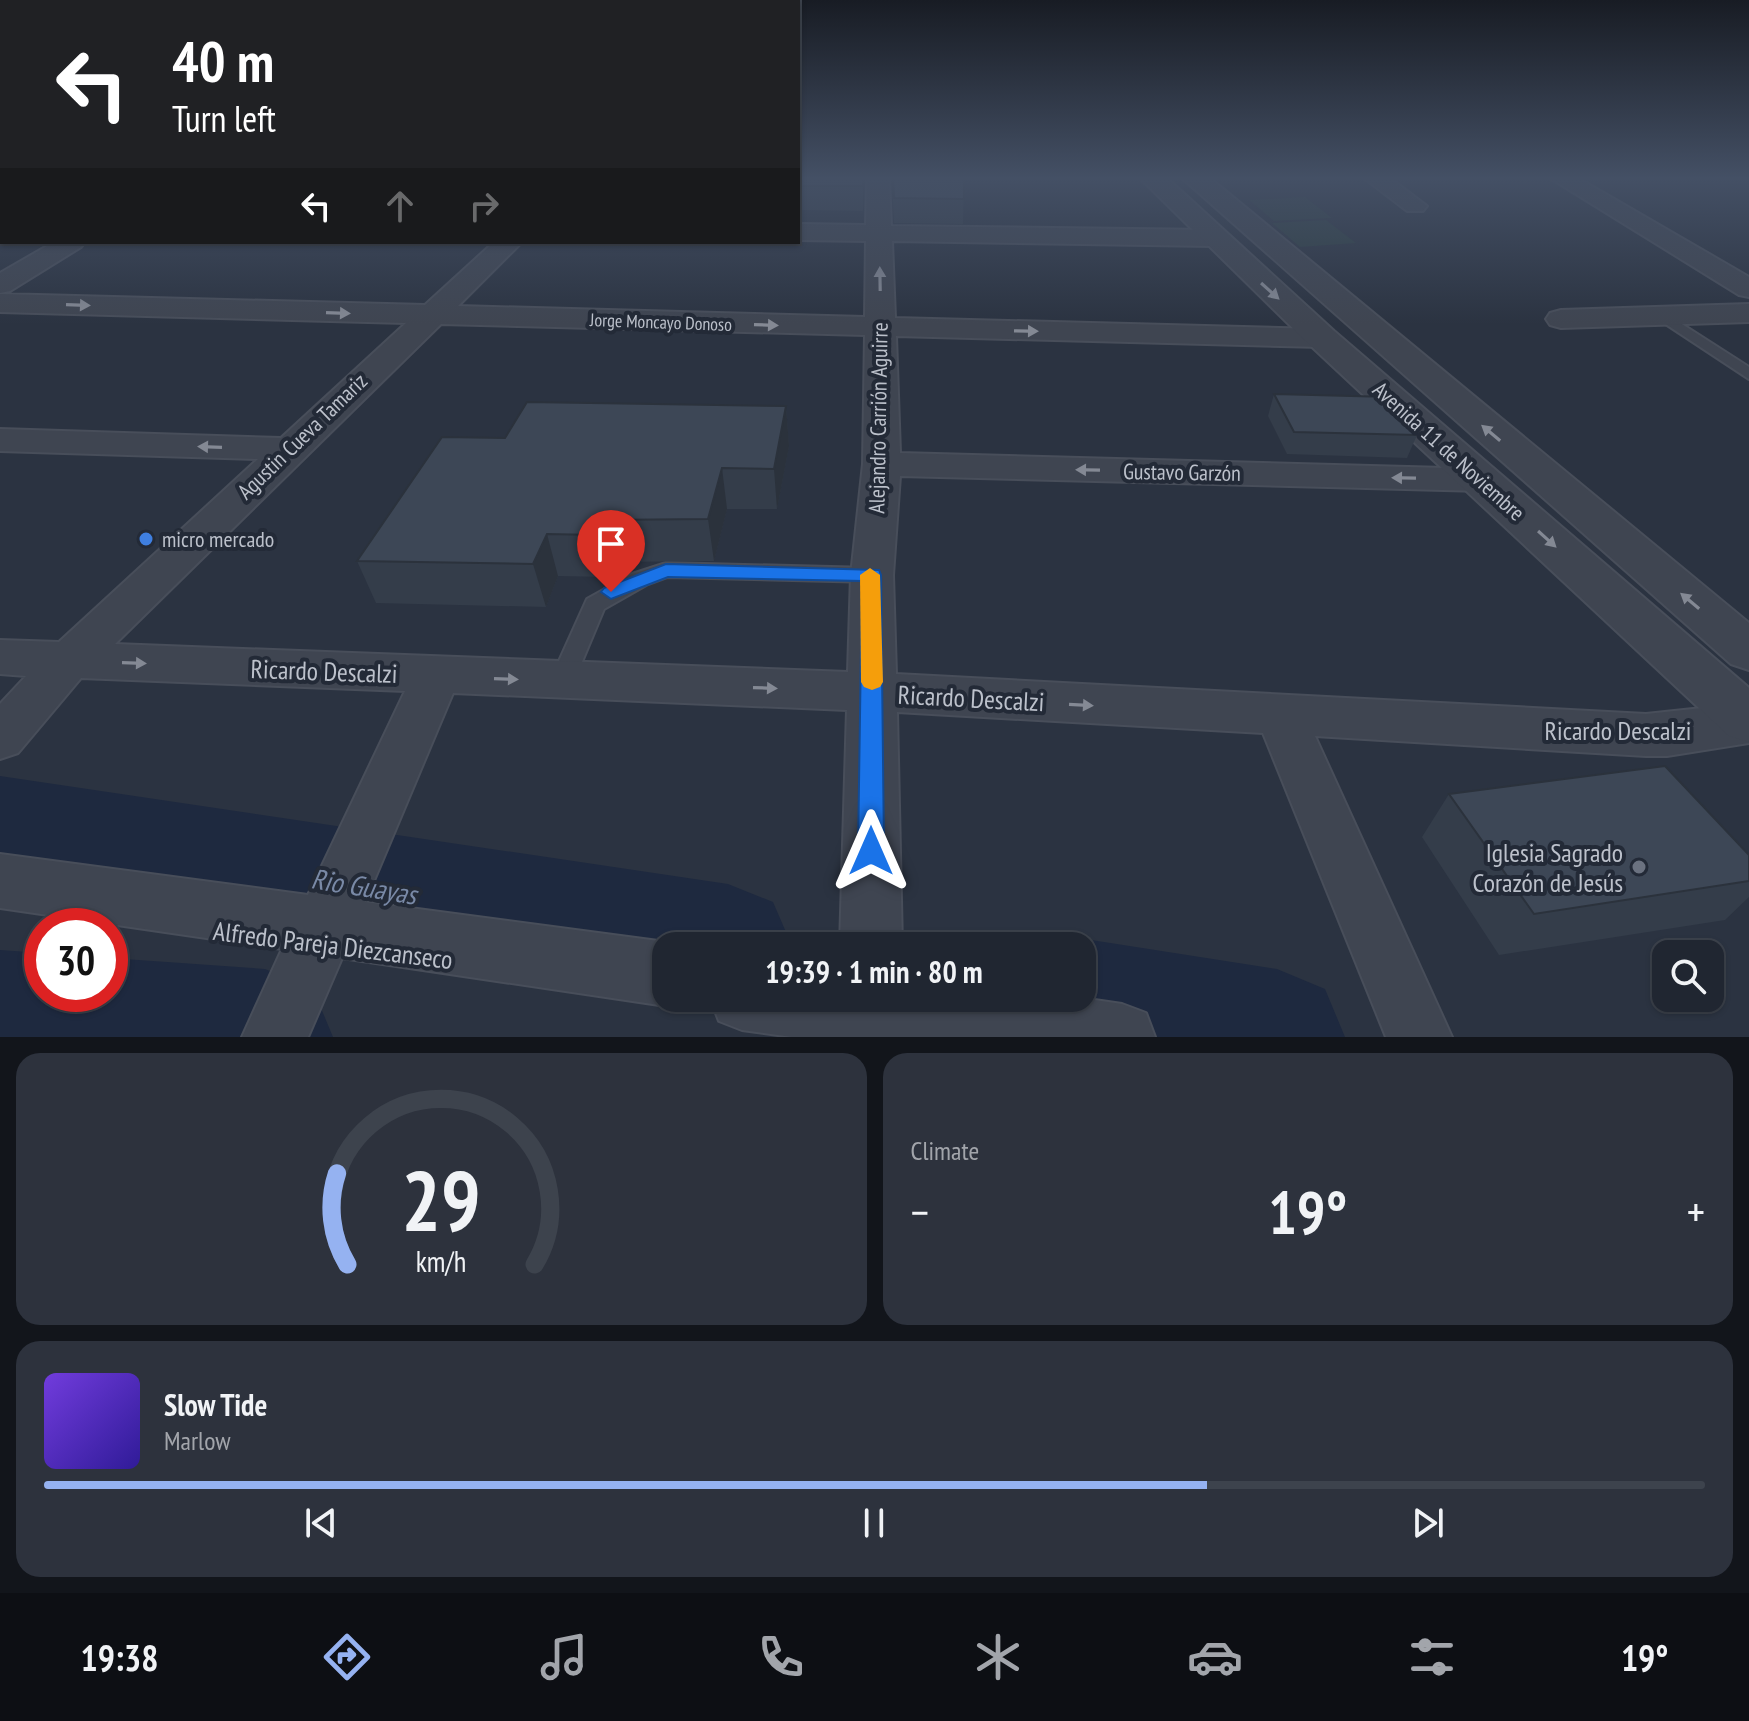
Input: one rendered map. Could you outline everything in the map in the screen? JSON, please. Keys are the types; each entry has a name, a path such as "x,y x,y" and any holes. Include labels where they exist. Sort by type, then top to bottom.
{"street":[{"name":"Alejandro Carrión Aguirre","path":"871,932 872,575 882,464 879,226"},
{"name":"Avenida 11 de Noviembre","path":"1200,226 1749,722"},
{"name":"Avenida 11 de Noviembre","path":"1251,226 1749,651"},
{"path":"1643,226 1749,289"},
{"path":"800,232 1212,238"},
{"path":"0,285 69,244"},
{"name":"Agustin Cueva Tamariz","path":"0,738 69,660 507,244"},
{"name":"Jorge Moncayo Donoso","path":"0,303 1322,338"},
{"path":"1561,319 1749,313"},
{"path":"0,440 288,449"},
{"name":"Gustavo Garzón","path":"882,464 1482,480"},
{"name":"Ricardo Descalzi","path":"0,657 872,692 1646,735 1749,722"},
{"path":"275,1037 436,676"},
{"path":"1281,717 1419,1037"},
{"path":"0,881 652,972"},
{"name":"Alfredo Pareja Diezcanseco","path":"0,902 652,986"},
{"path":"850,1012 1043,1037"},
{"path":"870,1037 871,1012"},
{"path":"943,1012 1122,1037"}],"lane":[{"path":"1663,316 1749,374"},
{"path":"562,681 595,604 640,579 666,570 872,575"}],"shaded area":[{"path":"1276,226 1334,226 1356,243 1300,247"}],"building":[{"path":"1274,394 1390,397 1417,435 1294,432"},
{"path":"527,402 786,406 774,469 722,468 708,519 603,520 597,535 547,534 533,564 357,561 442,437 505,438"},
{"path":"1665,766 1749,855 1749,881 1534,914 1449,794"}],"waterway":[{"name":"Rio Guayas","path":"0,826 652,933"},
{"name":"Rio Guayas","path":"1096,1007 1277,1037"},
{"name":"Rio Guayas","path":"0,1017 265,1037"}],"slow traffic":[{"path":"870,575 872,682"}],"place":[{"name":"micro mercado","path":"146,539"},
{"name":"Iglesia Sagrado Corazón de Jesús","path":"1639,867"}],"route":[{"path":"611,592 666,570 872,575 871,851"}]}
